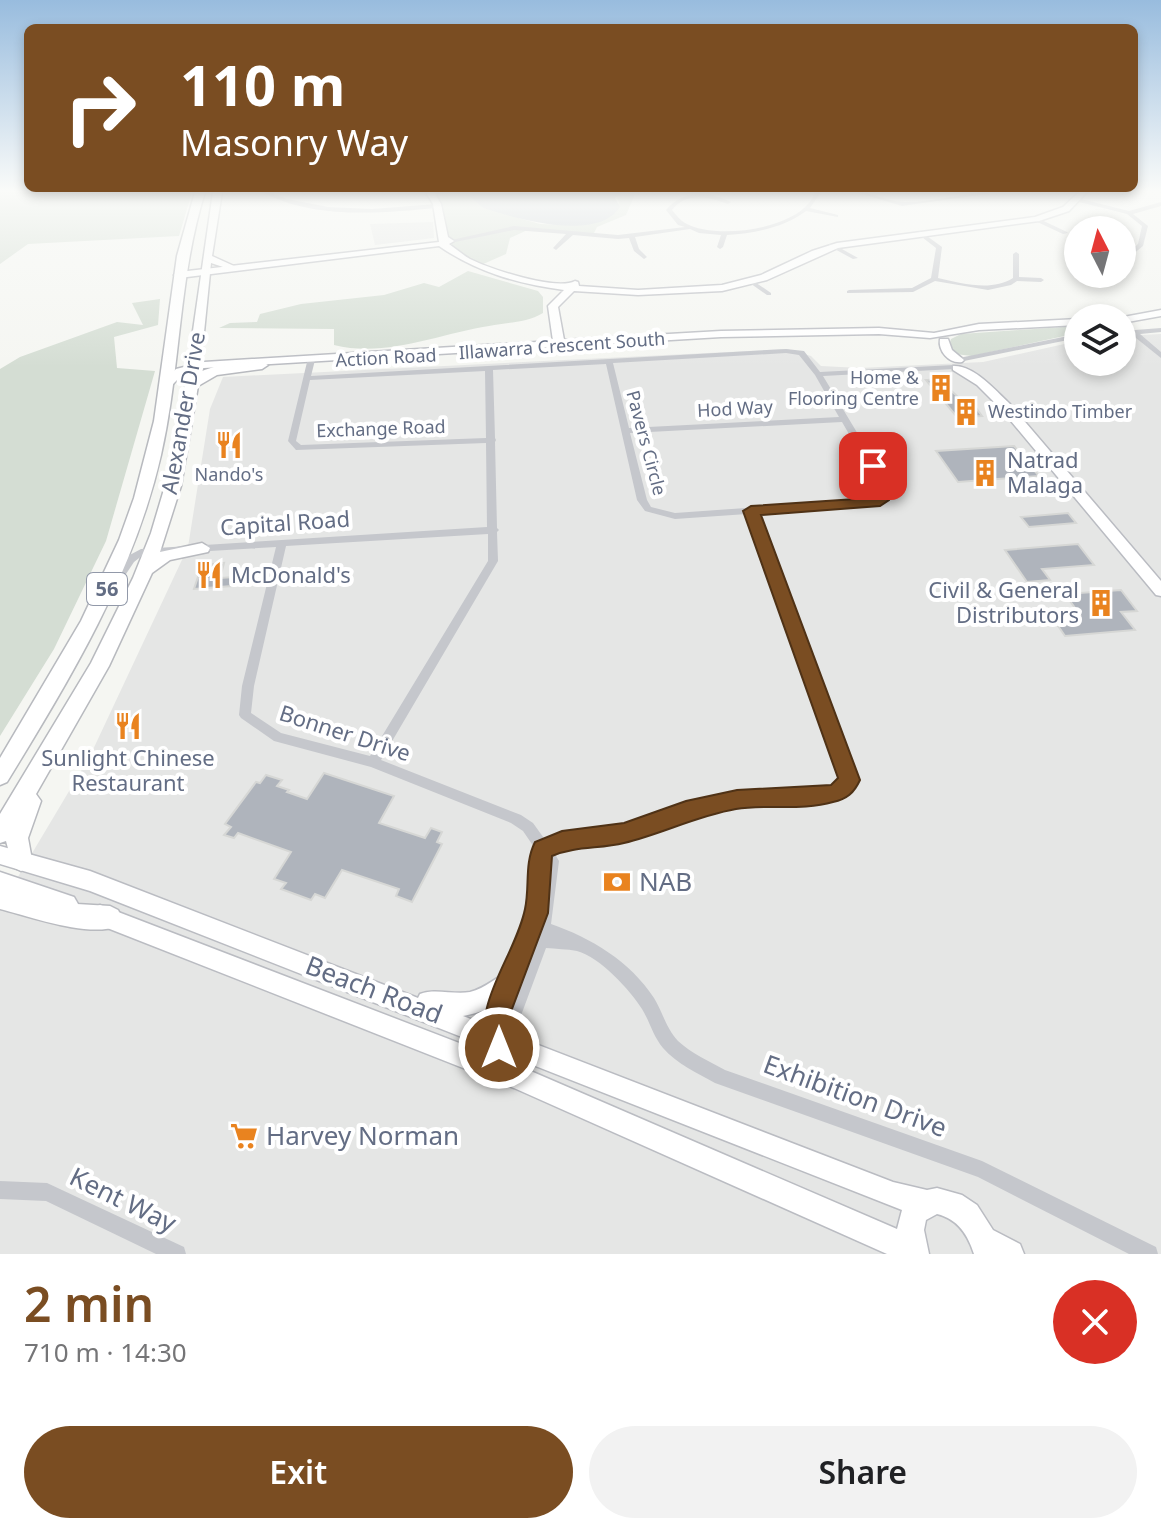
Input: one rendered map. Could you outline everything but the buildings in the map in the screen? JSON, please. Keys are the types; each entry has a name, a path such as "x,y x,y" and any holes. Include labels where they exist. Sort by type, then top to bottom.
{"main road":[{"name":"Alexander Drive","path":"0,776 80,645 140,505 167,384 184,251"},
{"name":"Alexander Drive","path":"0,833 114,642 146,569 165,514 181,451 209,251"},
{"path":"207,266 229,266"},
{"path":"196,342 199,353 211,364"},
{"path":"189,388 196,379 208,373 262,365"},
{"path":"165,514 166,534 183,547"},
{"path":"146,569 165,556 202,548"},
{"path":"11,858 22,818 55,756 64,730"},
{"path":"0,898 77,916 110,918"}],"street":[{"path":"180,274 207,266 368,251"},
{"path":"229,266 370,251"},
{"path":"452,251 462,261 477,268 569,286 667,293 750,281 821,251"},
{"path":"637,251 644,257"},
{"path":"841,251 855,258"},
{"path":"934,279 938,251"},
{"path":"1016,254 1016,279"},
{"path":"849,292 913,290 934,279 981,286 1011,283 1016,279 1041,280"},
{"path":"750,281 769,294"},
{"path":"556,344 553,306 569,286"},
{"path":"1136,317 1161,313"},
{"name":"Illawarra Crescent South","path":"192,368 556,344 881,333 938,338 968,329 1064,323"},
{"path":"1136,332 1161,330"},
{"path":"1136,335 1161,356"},
{"path":"938,338 957,364 1020,423 1161,591"},
{"path":"818,374 957,364 1064,339"},
{"name":"Pavers Circle","path":"786,351 801,353 818,374 886,489 883,497 874,502 675,516 648,509 642,500 609,361 786,351"},
{"path":"170,356 180,365 192,368"},
{"name":"Illawarra Crescent South","path":"167,384 178,372 211,364 314,361"},
{"name":"Exchange Road","path":"314,361 292,441 299,448 492,440"},
{"name":"Action Road","path":"309,378 609,361"},
{"path":"373,762 493,561 489,369"},
{"name":"Hod Way","path":"625,431 846,419"},
{"path":"460,1055 481,1048 510,1023 536,933 552,861 543,849 562,841 624,833 686,811 737,800 831,794 841,790 849,780 751,511"},
{"name":"Capital Road","path":"152,550 494,530"},
{"name":"Bonner Drive","path":"282,542 248,686 245,715 278,737 373,762 516,819 528,827 543,849"},
{"path":"103,597 116,587 130,558 152,550"},
{"name":"Beach Road","path":"11,858 90,881 497,1037 893,1195 925,1202 947,1200 959,1205 980,1227 995,1250"},
{"name":"Beach Road","path":"0,882 110,918 519,1078 892,1241 912,1254"},
{"path":"196,922 199,933 233,947 242,961 242,970"},
{"path":"519,1078 504,1060 497,1037 496,1017 510,982 536,933"},
{"name":"Exhibition Drive","path":"536,933 578,944 621,971 648,1004 664,1038 721,1077 982,1170 1149,1254"},
{"path":"383,993 460,1006 493,996 510,982"},
{"name":"Kent Way","path":"0,1190 47,1192 177,1254"},
{"path":"912,1254 911,1225 915,1211 925,1202"}],"shaded area":[{"path":"0,251 19,251 0,264"},
{"path":"455,251 507,251 506,254 481,265"},
{"path":"468,271 538,291 543,297 543,313 523,320 373,349 334,345 334,329 219,328 230,323 257,322 260,314 301,304 384,295 424,283 439,287"},
{"path":"160,299 158,325 114,337 117,368 155,371 106,541 54,649 0,736 0,369 20,357 117,322 143,325 132,303"},
{"path":"1064,327 1064,336 972,356 955,354 949,346 951,339 961,334"},
{"path":"1161,334 1161,1254 0,1254 0,907 90,756 188,547 210,409 223,377 787,349 811,356 821,366 860,368 983,362 1064,344 1064,376 1136,376 1136,335"}],"place":[{"name":"Home & Flooring Centre","path":"941,388"},
{"name":"Westindo Timber","path":"966,412"},
{"name":"Nando's","path":"229,445"},
{"name":"Natrad Malaga","path":"985,473"},
{"name":"McDonald's","path":"209,575"},
{"name":"Civil & General Distributors","path":"1101,603"},
{"name":"Sunlight Chinese Restaurant","path":"128,726"},
{"name":"NAB","path":"617,882"},
{"name":"Harvey Norman","path":"244,1136"}],"route":[{"path":"499,1048 496,1017 536,913 540,888 538,862 543,849 562,841 624,833 686,811 737,800 831,794 841,790 849,780 751,511 874,502 883,497 886,489 873,466"}]}
